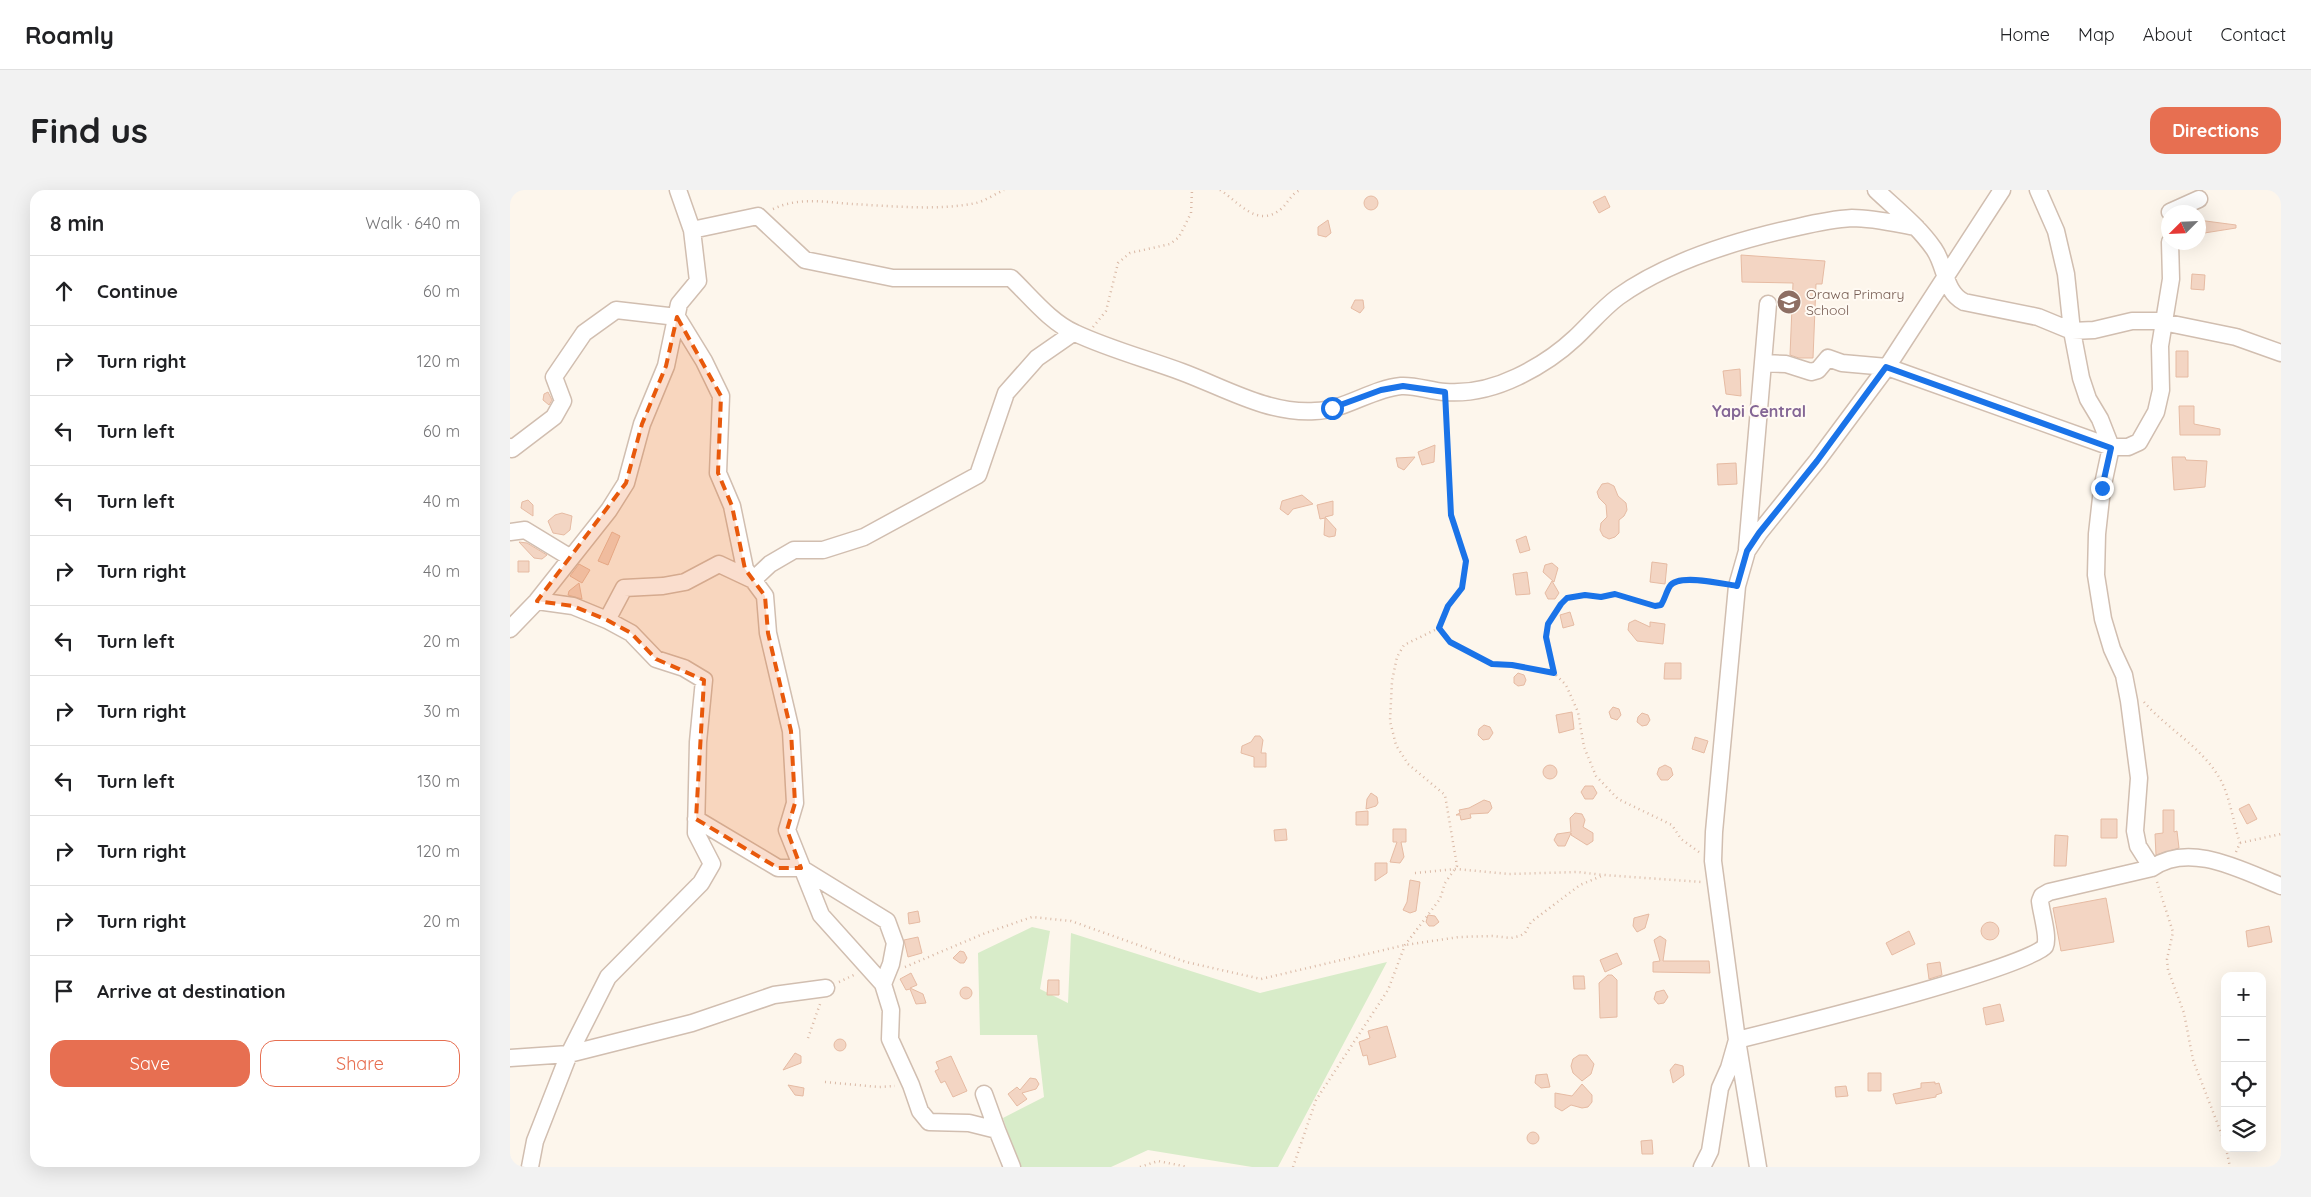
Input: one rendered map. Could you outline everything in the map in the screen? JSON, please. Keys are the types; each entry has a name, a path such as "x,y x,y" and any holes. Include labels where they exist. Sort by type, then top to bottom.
{"street":[{"path":"510,629 537,600 571,558 609,510 626,483 642,424 666,366 679,304 698,281 692,230 678,190"},
{"path":"1876,190 1916,227 1935,250 1951,291 1956,298 1964,302 2038,317 2072,331 2094,330 2132,321 2164,322 2236,337 2281,353"},
{"path":"1747,551 1886,367 2002,190"},
{"path":"2038,190 2056,231 2066,274 2072,331 2081,378 2088,399 2100,419 2111,448 2101,498 2097,534 2096,575 2105,626 2124,675 2129,701 2139,778 2134,831 2138,846 2152,868"},
{"path":"2187,205 2199,199"},
{"path":"692,230 758,216 805,260 893,278 1011,278 1055,320 1073,333 1185,373 1246,399 1301,411 1317,411 1332,408 1381,390 1403,386 1445,392 1469,392 1491,388 1548,360 1574,339 1610,303 1627,290 1662,271 1755,236 1849,218 1872,219 1916,227"},
{"path":"1764,362 1786,364 1811,372 1818,370 1828,358 1842,362 1886,367 2111,448 2128,447 2139,442 2156,412 2161,390 2160,346 2171,279 2170,250"},
{"path":"1758,1167 1737,1040 1718,885 1713,861 1714,832 1737,586 1747,551 1768,304"},
{"path":"510,447 512,449 554,417 563,401 554,377 584,333 616,310 677,317"},
{"path":"677,317 704,360 721,396 718,473 732,506 745,569 765,596 768,633 792,730 795,803 788,830 801,868 821,915 883,984 891,1010 890,1039 911,1085 920,1111 929,1122 969,1123 996,1130"},
{"path":"753,580 770,564 794,550 822,550 864,537 978,475 1006,393 1037,358 1073,333"},
{"path":"510,532 525,530 571,558"},
{"path":"607,620 624,588 664,586 685,582 718,564 753,580"},
{"path":"530,1167 535,1141 569,1054 608,977 700,883 712,864 696,833 698,742 704,680 684,668 656,659 631,633 607,620 573,606 537,600"},
{"path":"696,819 778,868 801,868 887,922 895,943 891,964 883,984"},
{"path":"1737,1040 1921,992 2028,957 2045,945 2047,936 2040,901 2042,896 2049,892 2152,868 2178,857 2223,863 2281,886"},
{"path":"510,1058 569,1054 692,1023 774,995 826,988"},
{"path":"1702,1167 1710,1151 1720,1088 1729,1068 1737,1040"},
{"path":"984,1094 996,1130 1012,1167"}],"path":[{"path":"758,216 786,203 808,201 886,206 946,206 977,202 1004,190"},
{"path":"1073,333 1092,329 1106,311 1118,263 1123,257 1130,253 1170,244 1179,238 1191,214 1192,190"},
{"path":"1220,190 1232,197 1239,206 1254,215 1266,215 1280,210 1300,190"},
{"path":"1293,1167 1316,1100 1388,990 1405,945 1440,899 1449,875 1456,869 1445,795 1408,764 1396,745 1390,721 1392,681 1397,656 1404,645 1439,628 1448,606 1462,588 1466,561 1451,515 1445,392"},
{"path":"1713,861 1681,839 1672,825 1618,799 1596,776 1584,747 1578,712 1566,685 1554,673 1546,637 1548,624 1567,598 1585,595 1601,597 1615,594 1655,606 1661,605 1670,586 1675,583 1703,580 1737,586"},
{"path":"1439,628 1450,642 1492,664 1512,665 1554,673"},
{"path":"2140,696 2151,710 2200,754 2224,787 2240,843 2235,858 2223,863"},
{"path":"2240,843 2281,834"},
{"path":"2152,868 2172,927 2167,959 2168,970 2184,1013 2199,1076 2221,1133"},
{"path":"1415,873 1456,869 1509,874 1578,872 1696,881 1718,885"},
{"path":"883,984 907,967 984,934 1032,917 1071,922 1186,962 1261,979 1405,945 1459,937 1492,936 1511,938 1520,936 1525,933 1531,922 1580,885 1604,875"},
{"path":"825,1082 878,1087 911,1085"},
{"path":"2227,1152 2230,1167"},
{"path":"1140,1167 1158,1161 1188,1167"}],"highlighted area":[{"path":"677,317 721,396 718,473 732,506 745,569 765,596 768,633 791,731 795,803 787,830 801,868 778,868 696,819 704,680 656,659 631,633 607,620 573,606 537,601 626,483 642,424 666,366"}],"green space":[{"path":"1032,927 1050,931 1040,989 1068,1003 1071,933 1260,993 1387,962 1278,1167 1252,1167 1148,1150 1111,1167 1019,1167 1003,1118 1044,1097 1037,1035 980,1035 978,953"}],"building":[{"path":"1371,196 1376,198 1378,203 1376,208 1371,210 1366,208 1364,203 1366,198"},
{"path":"1605,196 1610,207 1599,213 1593,202"},
{"path":"1328,220 1331,233 1326,237 1318,235 1318,227"},
{"path":"2206,221 2236,225 2236,228 2206,233"},
{"path":"1741,255 1825,261 1822,284 1816,284 1813,358 1799,358 1790,355 1793,283 1742,282"},
{"path":"2192,274 2205,275 2204,290 2191,289"},
{"path":"1355,300 1363,300 1364,308 1360,313 1351,308"},
{"path":"2176,351 2188,351 2188,377 2176,377"},
{"path":"1740,369 1741,396 1726,394 1723,371"},
{"path":"548,392 552,400 549,405 543,400 544,394"},
{"path":"2179,406 2194,406 2194,424 2220,429 2220,435 2180,435"},
{"path":"1435,445 1434,462 1422,465 1418,452"},
{"path":"1415,457 1404,470 1398,467 1396,458"},
{"path":"2172,457 2207,461 2205,487 2174,490"},
{"path":"1736,463 1737,484 1718,485 1717,464"},
{"path":"1608,483 1614,486 1618,496 1626,503 1627,510 1619,520 1619,533 1609,539 1603,536 1600,530 1601,523 1607,517 1606,505 1599,498 1597,492 1602,484"},
{"path":"1302,495 1313,504 1293,509 1288,515 1280,509 1282,501"},
{"path":"528,500 533,505 533,516 521,508 522,502"},
{"path":"1333,501 1333,515 1325,517 1336,529 1335,536 1329,537 1324,535 1325,518 1320,519 1317,505"},
{"path":"562,513 572,516 570,530 564,535 553,533 548,521 555,515"},
{"path":"612,532 620,536 608,565 598,561"},
{"path":"1526,536 1530,550 1520,553 1516,540"},
{"path":"519,542 527,543 547,555 542,559 534,558"},
{"path":"518,561 529,561 529,572 518,572"},
{"path":"1652,562 1667,564 1665,584 1650,582"},
{"path":"1552,563 1558,568 1554,582 1543,572 1545,565"},
{"path":"579,564 590,570 582,583 570,576"},
{"path":"1527,572 1530,594 1516,595 1513,574"},
{"path":"1552,581 1559,593 1555,599 1548,599 1545,593"},
{"path":"579,583 582,599 568,595 569,591"},
{"path":"1570,612 1574,625 1563,628 1560,615"},
{"path":"1635,620 1650,627 1650,622 1665,624 1663,644 1637,641 1628,630 1629,623"},
{"path":"1665,663 1681,663 1681,679 1664,679"},
{"path":"1518,673 1524,675 1526,680 1524,685 1518,686 1514,683 1514,677"},
{"path":"1613,707 1619,709 1621,715 1617,720 1611,718 1609,712"},
{"path":"1572,712 1574,729 1559,733 1556,715"},
{"path":"1642,713 1648,715 1650,720 1647,725 1642,726 1637,722 1638,717"},
{"path":"1484,725 1490,727 1493,733 1489,739 1483,740 1478,735 1479,729"},
{"path":"1255,736 1260,736 1263,740 1261,753 1266,753 1266,767 1254,767 1254,757 1241,753 1242,746 1251,742"},
{"path":"1695,737 1708,741 1704,753 1692,749"},
{"path":"1550,765 1555,767 1557,772 1555,777 1550,779 1545,777 1543,772 1545,767"},
{"path":"1665,765 1671,768 1673,775 1668,780 1661,780 1657,774 1659,768"},
{"path":"1585,786 1593,786 1597,793 1593,799 1585,799 1581,792"},
{"path":"1371,793 1377,797 1378,803 1376,806 1366,809 1367,799"},
{"path":"1484,800 1490,802 1492,808 1488,813 1470,814 1471,818 1461,820 1460,815 1456,815 1460,813 1459,810 1469,808"},
{"path":"2249,804 2257,819 2247,824 2239,809"},
{"path":"2163,810 2174,810 2174,832 2177,831 2179,848 2156,855 2155,834 2163,833"},
{"path":"1368,811 1368,825 1356,825 1356,812"},
{"path":"1575,813 1582,814 1585,820 1583,827 1593,833 1593,841 1587,845 1571,835 1571,833 1565,846 1558,846 1554,840 1557,834 1571,832 1570,818"},
{"path":"2101,819 2117,819 2117,838 2101,838"},
{"path":"1286,829 1287,840 1275,841 1274,830"},
{"path":"1393,829 1406,829 1406,842 1401,842 1404,857 1400,863 1390,862 1397,842 1393,842"},
{"path":"2055,835 2068,836 2066,866 2054,866"},
{"path":"1375,863 1387,863 1387,873 1375,881"},
{"path":"1410,880 1420,882 1416,911 1410,913 1403,910 1407,902"},
{"path":"2106,898 2114,942 2061,951 2053,908"},
{"path":"918,911 920,922 909,924 908,913"},
{"path":"1649,914 1645,928 1637,932 1633,926 1634,918"},
{"path":"1428,915 1435,916 1439,922 1434,926 1429,926 1426,922"},
{"path":"1986,922 1994,922 1999,927 1997,938 1986,940 1981,935 1981,927"},
{"path":"2269,926 2272,942 2248,947 2246,931"},
{"path":"1909,931 1915,944 1892,955 1886,943"},
{"path":"1660,936 1666,940 1663,961 1709,961 1710,973 1653,972 1653,962 1660,961 1654,940"},
{"path":"918,937 922,953 908,957 904,940"},
{"path":"960,951 964,952 967,958 964,963 960,963 953,958"},
{"path":"1617,953 1622,964 1605,972 1600,960"},
{"path":"1940,962 1942,975 1929,979 1927,964"},
{"path":"911,973 917,985 910,988 923,994 926,1003 916,1004 910,989 906,990 900,979"},
{"path":"1608,975 1612,975 1617,980 1617,1017 1600,1018 1599,983"},
{"path":"1573,976 1584,976 1585,989 1574,989"},
{"path":"1048,980 1059,980 1059,995 1047,995"},
{"path":"964,987 968,987 972,993 968,999 964,999 960,995 960,991"},
{"path":"1664,990 1668,997 1664,1003 1658,1004 1654,999 1656,992"},
{"path":"2000,1004 2004,1021 1986,1025 1983,1008"},
{"path":"1387,1026 1396,1057 1369,1065 1367,1055 1363,1056 1359,1042 1370,1038 1368,1031"},
{"path":"838,1039 842,1039 846,1045 842,1051 838,1051 834,1047 834,1043"},
{"path":"795,1053 801,1056 801,1063 783,1070"},
{"path":"1579,1055 1587,1055 1594,1064 1591,1074 1582,1081 1573,1073 1571,1066 1573,1059"},
{"path":"951,1056 967,1091 953,1097 945,1081 941,1083 935,1071 939,1069 936,1062"},
{"path":"1675,1064 1683,1066 1684,1075 1673,1083 1670,1070"},
{"path":"1868,1073 1881,1073 1881,1091 1868,1091"},
{"path":"1547,1074 1550,1087 1541,1088 1535,1083 1536,1075"},
{"path":"1030,1078 1036,1079 1039,1084 1036,1089 1022,1093 1027,1099 1017,1106 1008,1094 1017,1087 1020,1090"},
{"path":"1935,1082 1935,1084 1939,1083 1942,1093 1936,1095 1936,1097 1896,1104 1893,1094 1921,1088 1921,1083"},
{"path":"1582,1084 1592,1095 1592,1102 1588,1107 1582,1108 1571,1105 1562,1111 1555,1107 1555,1093 1572,1096"},
{"path":"788,1085 804,1088 803,1096 795,1095"},
{"path":"1846,1086 1848,1096 1836,1097 1835,1087"},
{"path":"1531,1132 1535,1132 1539,1138 1535,1144 1531,1144 1527,1140 1527,1136"},
{"path":"1652,1140 1653,1154 1642,1154 1641,1141"}],"place":[{"name":"Orawa Primary School","path":"1789,302"}],"district":[{"name":"Yapi Central","path":"1759,411"}],"route":[{"path":"1332,408 1381,390 1403,386 1445,392 1451,515 1466,561 1462,588 1448,606 1439,628 1450,642 1492,664 1512,665 1554,673 1548,653 1546,637 1548,624 1554,613 1567,598 1585,595 1601,597 1615,594 1641,600 1655,606 1661,605 1670,586 1675,583 1703,580 1737,586 1747,551 1759,533 1817,461 1886,367 2111,448 2102,488"}]}
